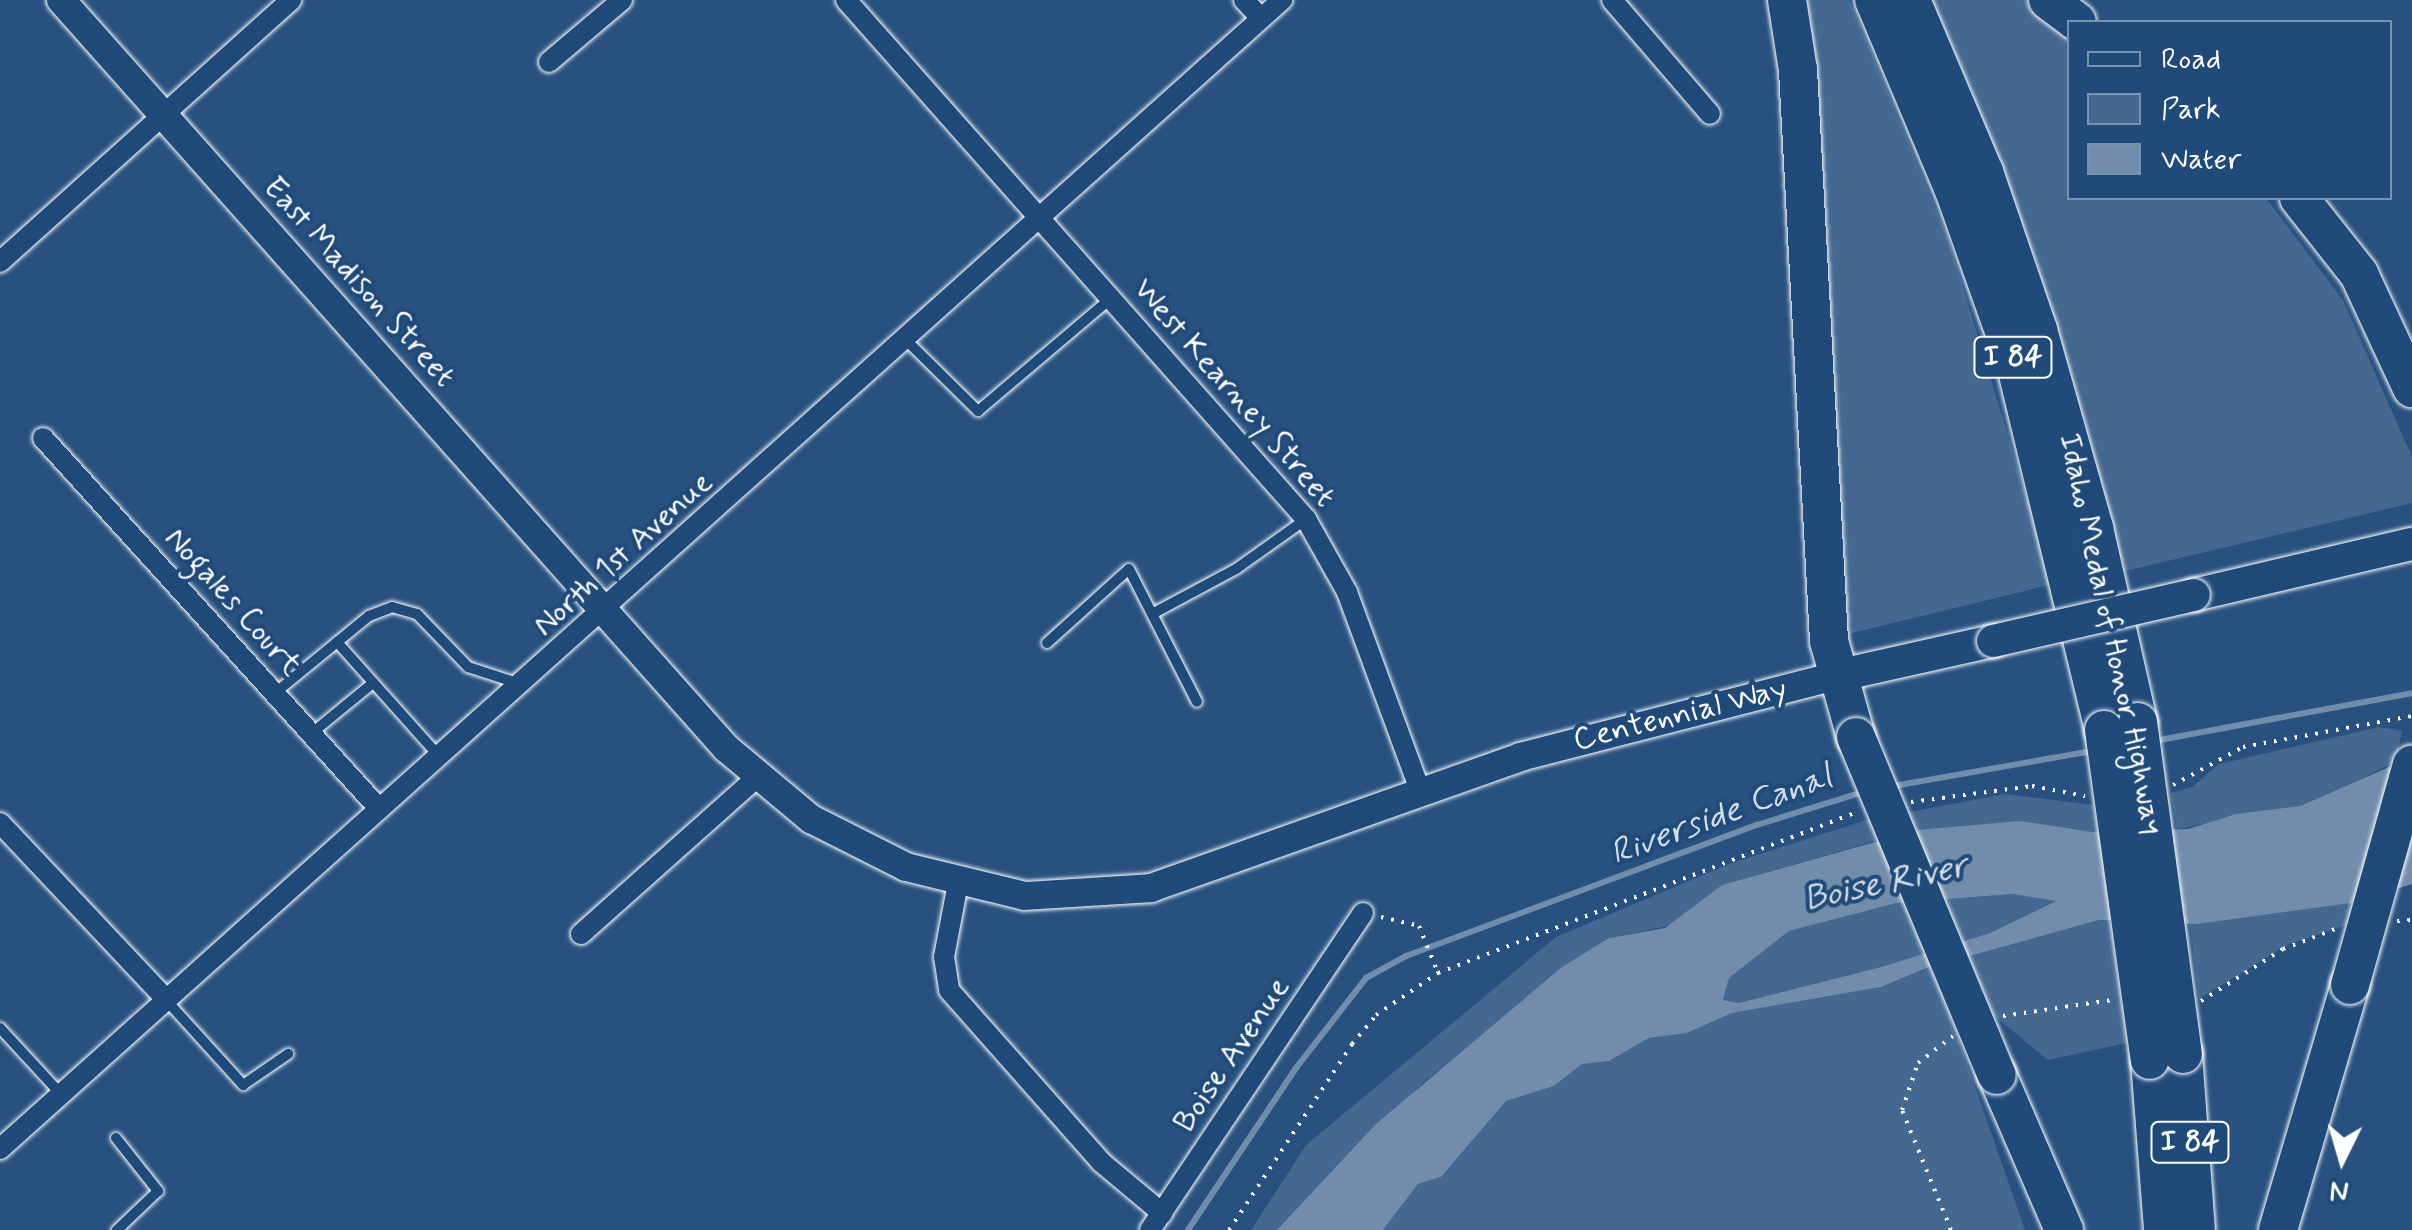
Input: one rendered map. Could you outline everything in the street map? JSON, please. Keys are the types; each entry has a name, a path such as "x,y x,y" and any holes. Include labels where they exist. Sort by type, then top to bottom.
{"highway":[{"path":"1787,0 1798,70 1829,641 1836,676 1856,737 2064,1230"},
{"name":"I 84","path":"1874,0 1954,190 2014,362 2121,726"},
{"name":"Idaho Medal of Honor Highway","path":"1911,0 1984,172 2038,330 2094,528 2167,1057"},
{"path":"2048,0 2074,20"},
{"path":"2302,200 2359,274 2412,388"},
{"path":"2278,1230 2412,764"},
{"name":"I 84","path":"2163,1230 2167,1057"},
{"name":"I 84","path":"2167,1057 2196,1230"}],"main road":[{"name":"East Madison Street","path":"61,0 756,778"},
{"name":"Centennial Way","path":"756,778 858,846 958,883 1025,896 1151,888 1420,790 1631,724 2412,544"}],"street":[{"path":"0,262 290,0"},
{"path":"548,62 622,0"},
{"name":"West Kearney Street","path":"846,0 1306,519 1348,592 1420,790"},
{"path":"1244,0 1261,18"},
{"name":"North 1st Avenue","path":"0,1148 907,341 1282,0"},
{"path":"1612,0 1710,114"},
{"name":"Nogales Court","path":"43,438 379,808"},
{"path":"581,934 756,778"},
{"path":"0,822 166,999"},
{"path":"958,883 944,956 949,990 1156,1222"},
{"name":"Boise Avenue","path":"1156,1222 1363,913"}],"lane":[{"path":"907,341 978,412 1113,297"},
{"path":"1152,614 1236,569 1306,519"},
{"path":"1047,643 1129,569 1197,702"},
{"path":"275,693 379,610 408,609 468,667 521,684"},
{"path":"337,642 439,756"},
{"path":"312,733 373,682"},
{"path":"166,999 244,1085 288,1054"},
{"path":"0,1028 60,1094"},
{"path":"116,1138 158,1191 118,1230"}],"path":[{"path":"2163,786 2181,783 2209,761 2244,747 2412,716"},
{"path":"1897,804 2032,786 2091,798"},
{"path":"1229,1230 1376,1015 1438,973 1862,810"},
{"path":"1363,913 1420,926 1438,973"},
{"path":"2393,922 2412,920"},
{"path":"2197,1003 2283,949 2355,926"},
{"path":"1995,1018 2117,1000"},
{"path":"1951,1230 1902,1110 1918,1064 1963,1032"}],"green space":[{"path":"1806,0 1849,0 1859,22 1949,241 2053,584 1844,635 1825,191"},
{"path":"1928,0 2031,0 2067,29 2067,200 2268,200 2343,300 2412,457 2412,503 2121,572 2042,283"},
{"path":"2379,727 2402,731 2396,761 2359,780 2300,806 2177,829 2171,793 2192,787 2219,764"},
{"path":"2005,794 2094,805 2098,832 1906,833 1899,814"},
{"path":"1870,819 1879,840 1722,885 1668,926 1609,938 1425,1081 1277,1230 1251,1230 1306,1145 1556,937 1729,864"},
{"path":"2013,894 2058,900 1990,933 1881,967 1739,1003 1723,1000 1729,978 1789,931 1897,903"},
{"path":"2357,901 2351,924 2289,944 2199,999 2190,924"},
{"path":"2099,920 2110,921 2127,1043 2048,1060 1981,1005 1961,959"},
{"path":"1933,966 2025,1230 1383,1230 1418,1184 1441,1177 1506,1101 1554,1086 1582,1064 1609,1061 1649,1038 1687,1033 1732,1013 1881,987"}],"water":[{"name":"Boise River","path":"2412,757 2412,884 2351,903 2197,924 2099,920 1927,968 1881,987 1732,1013 1687,1033 1649,1038 1609,1061 1582,1064 1554,1086 1506,1101 1441,1177 1418,1184 1383,1230 1277,1230 1376,1124 1562,967 1609,938 1665,928 1722,885 1918,830 2020,821 2092,832 2188,829 2236,814 2300,806","holes":["2013,894 2056,901 1990,933 1881,967 1739,1003 1723,1000 1729,978 1789,931 1897,903"]}],"waterway":[{"name":"Riverside Canal","path":"2154,741 2412,693"},
{"name":"Riverside Canal","path":"1888,787 2092,751"},
{"name":"Riverside Canal","path":"1188,1230 1296,1068 1366,978 1406,956 1757,825 1866,791"}]}
